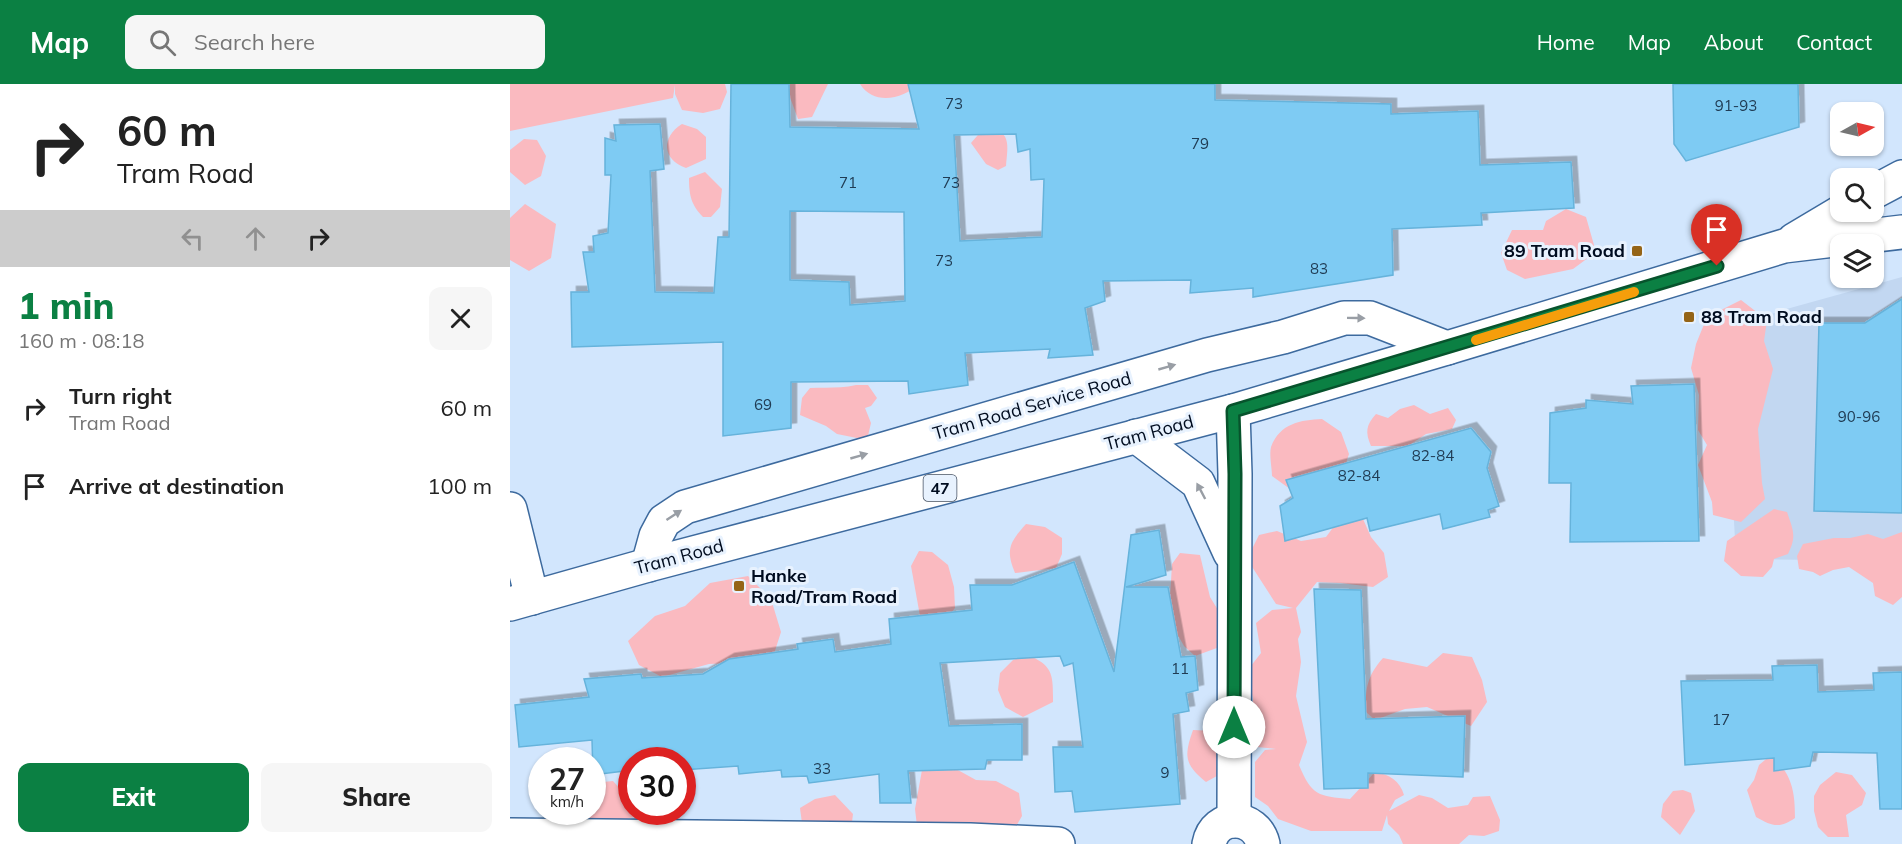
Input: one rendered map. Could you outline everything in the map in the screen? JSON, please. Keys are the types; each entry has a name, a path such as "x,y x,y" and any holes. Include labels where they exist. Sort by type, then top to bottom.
{"street":[{"path":"1884,187 1902,177"},
{"name":"Tram Road","path":"1784,246 1830,219"},
{"name":"Tram Road","path":"521,601 648,565 1233,411 1784,246 1902,232"},
{"name":"Tram Road Service Road","path":"648,565 656,536 664,521 686,507 1149,372 1283,337 1344,318 1370,318 1447,348"},
{"path":"1233,411 1234,821"},
{"path":"1136,436 1198,483 1234,563"},
{"path":"510,509 521,601"},
{"path":"1209,844 1211,833 1219,824 1234,821 1250,824 1261,833 1263,844"},
{"path":"510,835 970,840 1058,844"}],"shaded area":[{"path":"510,84 725,84 727,92 720,109 703,113 682,110 675,94 675,85 673,98 510,131"},
{"path":"785,84 828,84 812,117 798,119"},
{"path":"860,84 919,84 897,96 881,98 866,91"},
{"path":"682,124 697,129 706,137 706,159 686,168 672,160 667,148 670,135"},
{"path":"984,128 1000,131 1006,140 1006,166 998,170 986,164 971,143"},
{"path":"524,139 537,140 546,156 541,176 525,185 510,172 510,150"},
{"path":"705,172 722,189 720,207 711,217 703,217 699,213 693,204 690,190 689,178"},
{"path":"525,204 556,224 551,258 529,271 510,260 510,218"},
{"path":"1566,209 1586,217 1596,252 1573,269 1525,279 1507,270 1501,253 1512,230 1543,230 1546,221"},
{"path":"1902,277 1902,561 1736,559 1724,331 1783,310 1862,288 1884,288 1884,282"},
{"path":"1741,300 1767,320 1764,341 1773,369 1758,429 1765,499 1741,522 1713,515 1712,502 1698,465 1707,445 1698,430 1699,395 1691,368 1696,344 1707,317"},
{"path":"868,385 877,398 871,406 865,408 871,423 867,440 837,434 826,426 800,415 802,398 810,388"},
{"path":"1414,405 1430,414 1448,408 1456,420 1452,429 1426,434 1408,446 1371,446 1368,429 1376,414 1388,418 1400,409"},
{"path":"1322,419 1341,432 1349,454 1343,472 1290,489 1272,476 1271,447 1280,433 1292,424"},
{"path":"1774,509 1787,512 1793,533 1791,548 1788,554 1774,559 1772,567 1763,577 1741,576 1724,561 1727,541"},
{"path":"1359,510 1371,537 1384,553 1388,577 1373,587 1317,582 1296,608 1301,632 1298,639 1301,662 1296,696 1307,742 1299,765 1312,789 1323,795 1339,798 1350,799 1375,772 1389,776 1397,782 1404,795 1395,800 1389,811 1419,795 1432,798 1448,808 1468,805 1473,797 1490,796 1500,820 1499,831 1484,836 1469,835 1459,844 1403,844 1399,835 1388,824 1387,815 1382,831 1311,831 1278,819 1268,806 1255,797 1255,762 1265,750 1276,749 1257,747 1250,730 1253,699 1247,671 1261,653 1256,623 1272,610 1293,608 1276,604 1247,559 1259,535 1277,531 1301,541 1326,537 1341,517"},
{"path":"1026,524 1045,527 1062,538 1062,554 1056,568 1015,573 1010,558 1011,546"},
{"path":"1902,532 1902,597 1893,605 1875,596 1873,583 1849,567 1833,570 1820,576 1799,569 1797,556 1803,544 1868,534 1883,539"},
{"path":"919,551 932,552 948,565 954,587 955,608 944,622 920,616 911,566"},
{"path":"1180,553 1200,555 1210,597 1226,623 1225,645 1195,656 1184,646 1175,630 1170,598 1172,564"},
{"path":"748,576 771,599 781,632 773,657 752,662 709,664 662,677 639,665 628,641 655,616 685,606 710,583"},
{"path":"1443,653 1472,657 1482,680 1487,702 1471,726 1427,707 1405,709 1375,720 1366,712 1368,683 1373,671 1383,658 1427,667"},
{"path":"1027,655 1042,663 1050,672 1053,702 1023,717 1005,707 998,690 1000,673 1013,660"},
{"path":"1193,730 1214,731 1231,745 1226,771 1206,782 1193,770 1188,759 1188,747"},
{"path":"1771,755 1788,776 1794,799 1795,818 1780,825 1771,824 1756,817 1747,790 1754,780 1759,765"},
{"path":"947,764 976,780 996,781 1019,793 1022,816 1012,833 917,826 915,809 922,770"},
{"path":"1836,772 1852,775 1866,793 1862,805 1846,815 1849,837 1828,837 1818,827 1814,811 1814,796 1820,785"},
{"path":"613,781 618,787 618,821 606,825 606,782"},
{"path":"1683,790 1691,793 1695,811 1680,835 1661,817 1663,804 1673,791"},
{"path":"835,795 853,814 850,839 803,831 800,808 815,799"},
{"path":"579,825 604,825 586,830"}],"building":[{"path":"731,84 789,84 790,127 919,129 908,84 1215,84 1215,100 1391,104 1391,114 1478,111 1480,165 1571,162 1574,208 1481,213 1482,225 1392,229 1393,275 1253,297 1253,288 1190,293 1191,280 1103,281 1105,301 1085,308 1093,355 1048,358 1050,349 965,353 968,385 909,394 908,381 791,382 791,428 723,436 723,342 572,347 571,292 589,292 583,252 594,252 593,236 608,233 611,175 605,175 605,138 616,141 614,125 660,124 664,169 650,171 655,292 714,293 718,237 729,237","holes":["1016,134 1018,152 1030,149 1031,180 1044,179 1042,237 960,241 954,135","790,211 904,212 905,301 850,305 849,282 790,280"]},
{"path":"1673,84 1798,84 1799,127 1686,161 1674,144"},
{"path":"1902,299 1902,513 1814,511 1819,323 1865,323"},
{"path":"1694,384 1699,541 1570,542 1571,483 1549,483 1550,413 1586,408 1586,400 1633,404 1631,386"},
{"path":"1471,428 1491,452 1487,468 1499,506 1488,510 1490,517 1443,529 1440,514 1370,531 1367,518 1285,541 1280,506 1293,498 1286,480"},
{"path":"1159,530 1166,575 1126,587 1168,587 1181,657 1195,656 1198,690 1186,693 1189,711 1173,714 1180,804 1075,812 1072,791 1055,792 1053,747 1083,747 1073,663 1064,666 1060,656 940,663 949,726 1022,724 1022,760 987,760 985,769 908,771 911,803 880,803 879,774 809,783 807,776 782,777 781,770 739,774 738,766 696,769 696,747 618,747 618,772 606,773 606,747 592,747 592,740 519,747 515,705 589,697 584,679 641,674 642,678 703,674 729,659 798,649 797,644 833,639 835,652 891,644 889,619 972,610 970,585 1012,585 1074,562 1114,672 1131,535"},
{"path":"1314,589 1361,590 1366,719 1465,716 1463,777 1368,773 1368,788 1324,789"},
{"path":"1817,665 1818,692 1874,690 1873,673 1902,672 1902,809 1880,809 1877,753 1813,752 1810,766 1774,771 1774,758 1685,765 1681,681 1773,680 1772,666"}],"slow traffic":[{"path":"1476,340 1634,292"}],"place":[{"name":"89 Tram Road","path":"1637,251"},
{"name":"88 Tram Road","path":"1689,317"},
{"name":"Hanke Road/Tram Road","path":"739,586"}],"route":[{"path":"1234,727 1235,474 1233,411 1717,266"}]}
